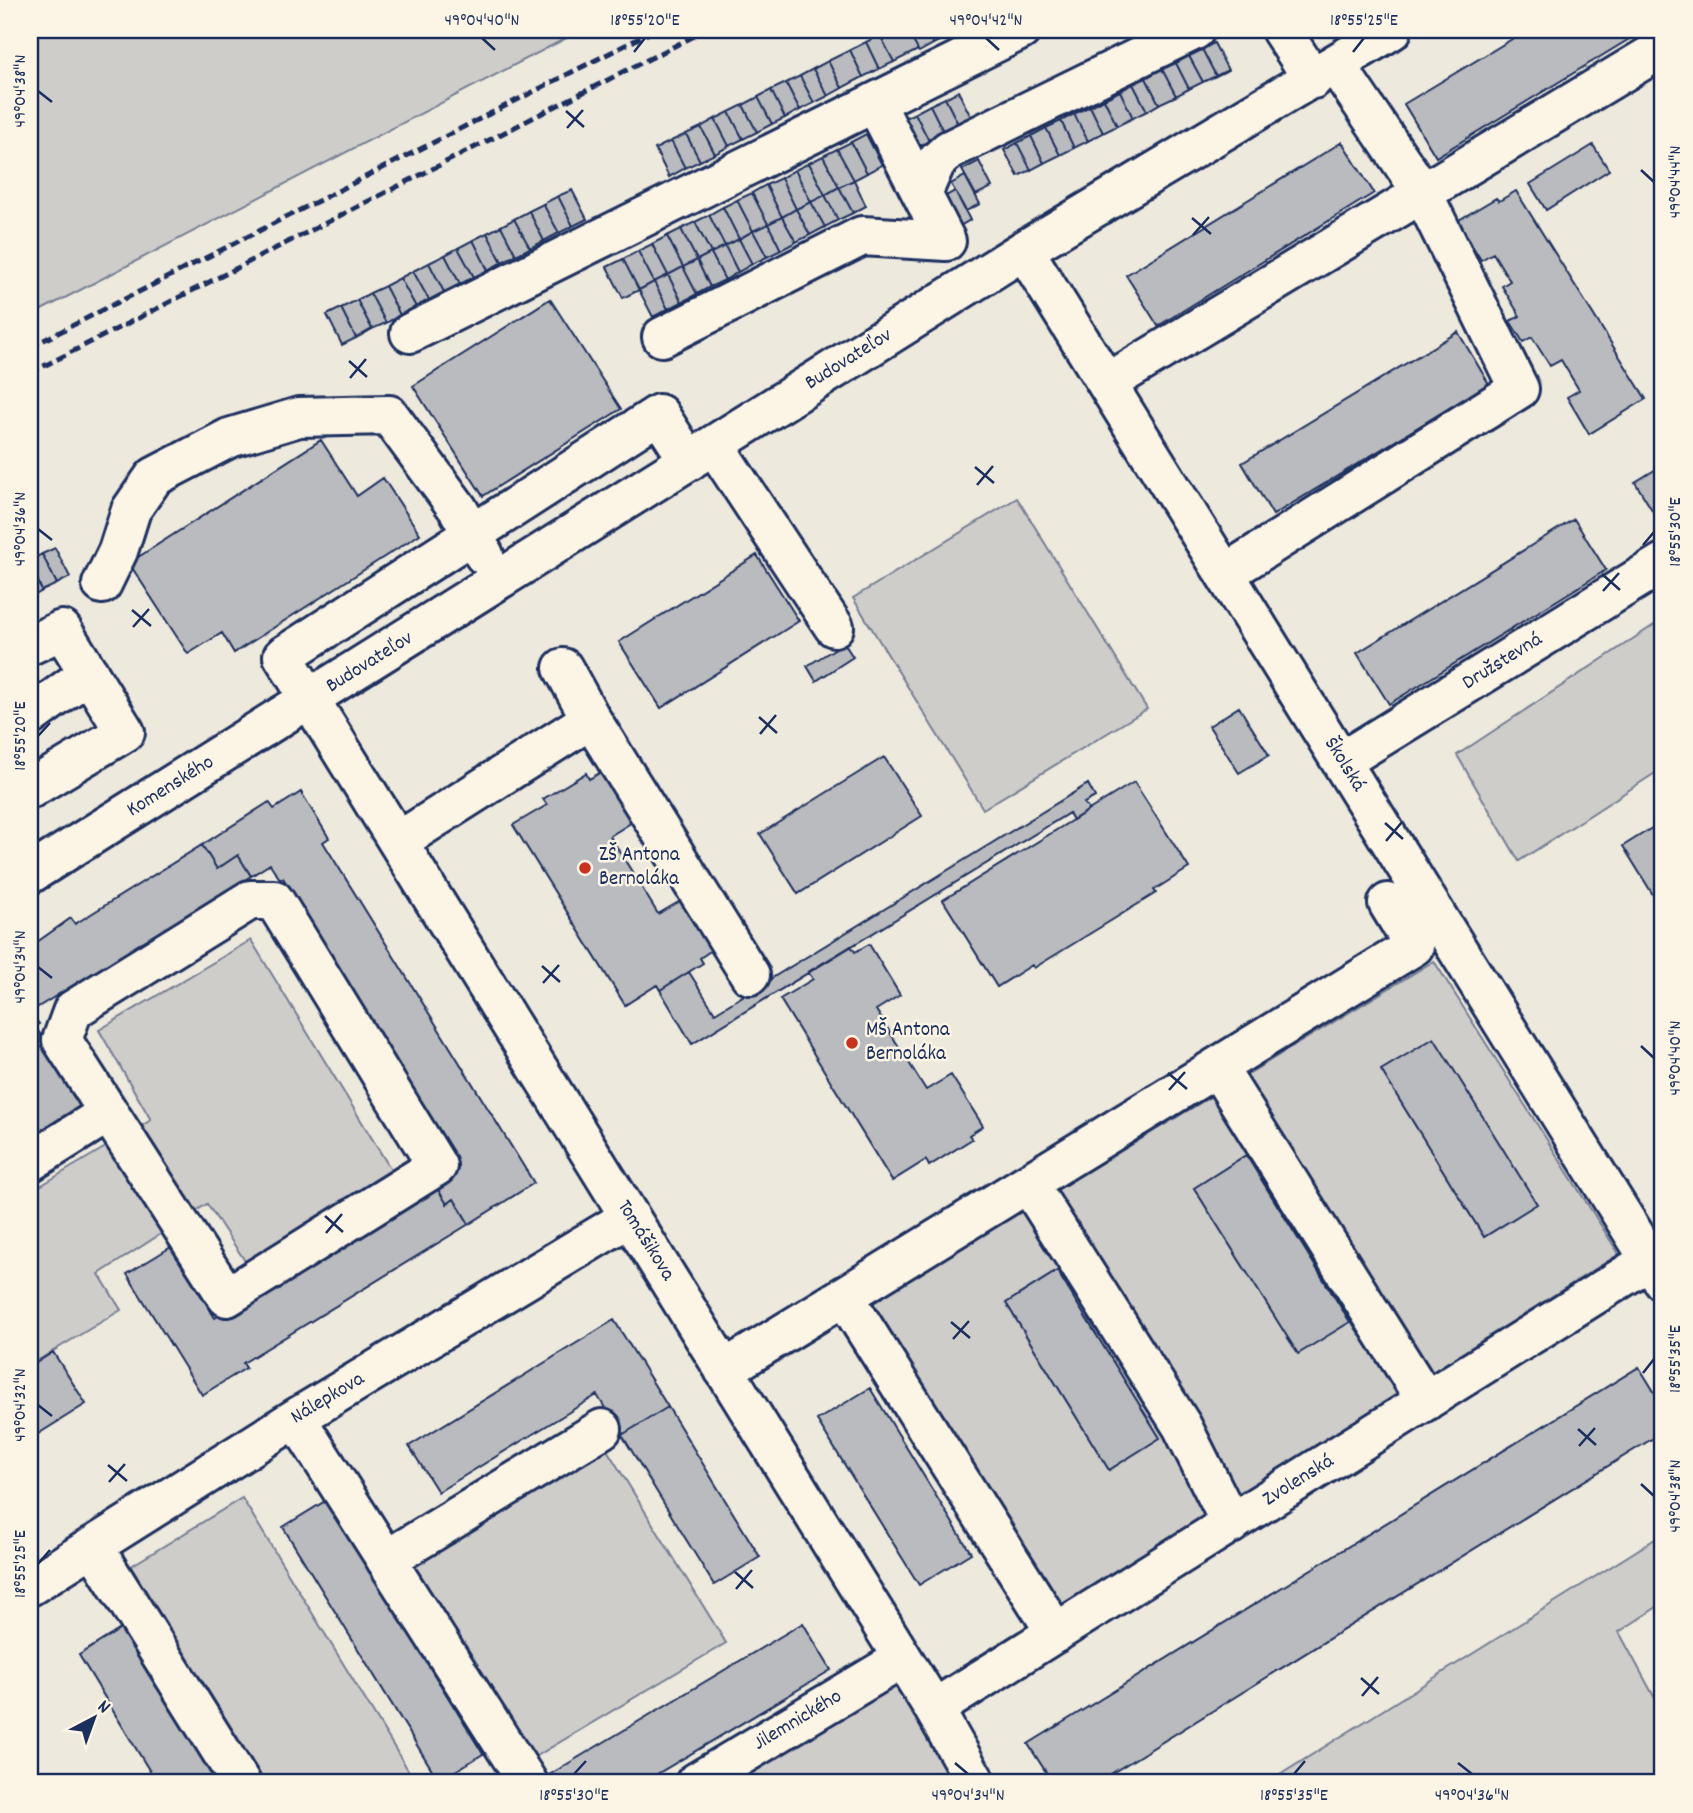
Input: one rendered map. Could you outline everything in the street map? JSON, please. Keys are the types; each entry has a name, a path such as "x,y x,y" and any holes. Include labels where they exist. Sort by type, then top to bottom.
{"street":[{"path":"410,333 1021,30"},
{"path":"922,194 936,162 949,150 1195,30"},
{"path":"1226,573 1519,388 1422,192 1324,72 1281,30"},
{"name":"Budovateľov","path":"312,700 1024,250 1392,30"},
{"path":"1109,382 1663,48"},
{"path":"876,103 946,241 974,282"},
{"path":"662,337 862,236 946,241"},
{"name":"Školská","path":"1024,250 1659,1265"},
{"path":"471,535 659,414 702,453 834,627"},
{"path":"102,584 118,551 131,510 154,477 229,438 299,417 389,415 458,509 500,581"},
{"name":"Tomášikova","path":"471,535 283,656 934,1709 976,1783"},
{"name":"Družstevná","path":"1342,761 1663,563"},
{"path":"30,645 62,629 125,732 30,789"},
{"path":"563,668 591,719 750,975"},
{"path":"30,716 89,673"},
{"name":"Komenského","path":"30,874 312,700"},
{"path":"399,841 591,719"},
{"path":"250,900 274,900 437,1166 227,1297 108,1113 62,1040 73,1010 250,900"},
{"path":"724,1370 1415,946 1388,903"},
{"path":"1217,1067 1426,1401"},
{"path":"30,1163 108,1113"},
{"path":"1028,1183 1182,1426 1231,1524"},
{"name":"Nálepkova","path":"30,1586 296,1418 630,1217"},
{"name":"Zvolenská","path":"934,1709 1426,1401 1659,1265"},
{"path":"844,1296 1056,1633"},
{"path":"296,1418 528,1783"},
{"path":"386,1560 602,1429"},
{"path":"93,1546 240,1783"},
{"name":"Jilemnického","path":"695,1783 901,1658"}],"shaded area":[{"path":"30,30 582,30 30,316"},
{"path":"1017,498 1147,709 983,809 853,598"},
{"path":"1663,619 1663,768 1519,861 1457,755"},
{"path":"251,940 396,1178 249,1267 207,1204 99,1274 121,1310 30,1365 30,1192 151,1120 99,1030"},
{"path":"1434,961 1619,1254 1062,1607 869,1304"},
{"path":"598,1435 726,1643 508,1773 385,1556"},
{"path":"242,1498 416,1783 256,1783 123,1571"},
{"path":"1663,1534 1663,1603 1619,1632 1663,1713 1663,1783 1267,1783"},
{"path":"893,1681 954,1783 723,1783"}],"building":[{"path":"890,30 907,30 918,50 894,62 880,35"},
{"path":"907,30 926,30 933,44 919,52"},
{"path":"926,30 945,30 948,37 933,44"},
{"path":"945,30 962,30 948,37"},
{"path":"1527,30 1644,30 1436,157 1404,104"},
{"path":"880,35 894,62 879,69 866,42"},
{"path":"866,42 879,69 863,77 850,50"},
{"path":"1214,43 1228,70 1216,76 1202,49"},
{"path":"1202,49 1216,76 1203,82 1189,56"},
{"path":"850,50 863,77 842,88 828,61"},
{"path":"1189,56 1203,82 1189,89 1176,63"},
{"path":"828,61 842,88 828,96 813,69"},
{"path":"1176,63 1189,89 1176,96 1162,69"},
{"path":"813,69 828,96 814,103 800,76"},
{"path":"1162,69 1176,96 1159,104 1146,78"},
{"path":"800,76 814,103 800,110 786,83"},
{"path":"1146,78 1159,104 1147,111 1133,84"},
{"path":"786,83 800,110 785,118 771,90"},
{"path":"1133,84 1147,111 1133,118 1120,91"},
{"path":"771,90 785,118 772,124 758,97"},
{"path":"958,91 972,119 959,126 945,98"},
{"path":"1120,91 1133,118 1117,126 1104,99"},
{"path":"758,97 772,124 757,132 743,105"},
{"path":"945,98 959,126 944,133 930,105"},
{"path":"1104,99 1117,126 1103,133 1090,106"},
{"path":"743,105 757,132 743,139 729,112"},
{"path":"930,105 944,133 929,141 915,113"},
{"path":"1090,106 1103,133 1088,141 1074,114"},
{"path":"729,112 743,139 729,146 715,119"},
{"path":"915,113 929,141 914,149 900,120"},
{"path":"1074,114 1088,141 1074,148 1061,121"},
{"path":"715,119 729,146 715,154 701,127"},
{"path":"1061,121 1074,148 1060,155 1046,128"},
{"path":"701,127 715,154 700,161 686,134"},
{"path":"1046,128 1060,155 1044,163 1031,136"},
{"path":"686,134 700,161 685,168 671,141"},
{"path":"866,134 882,165 867,173 851,142"},
{"path":"1031,136 1044,163 1031,170 1017,143"},
{"path":"671,141 685,168 669,177 655,149"},
{"path":"851,142 867,173 854,180 837,149"},
{"path":"1342,142 1374,193 1158,326 1126,275"},
{"path":"1017,143 1031,170 1018,176 1004,150"},
{"path":"1593,145 1609,170 1546,210 1530,184"},
{"path":"837,149 854,180 839,187 823,156"},
{"path":"823,156 839,187 825,195 809,163"},
{"path":"979,161 992,187 976,195 962,170"},
{"path":"809,163 825,195 811,202 795,170"},
{"path":"795,170 811,202 796,209 781,178"},
{"path":"965,176 980,204 966,211 951,184"},
{"path":"781,178 796,209 782,217 766,185"},
{"path":"854,180 866,206 853,213 839,187"},
{"path":"766,185 782,217 768,224 752,193"},
{"path":"839,187 853,213 838,220 825,195"},
{"path":"572,190 587,219 573,226 558,196"},
{"path":"955,191 970,220 956,228 941,199"},
{"path":"1516,191 1646,399 1589,434 1567,397 1579,390 1561,360 1550,366 1532,337 1523,342 1510,321 1520,316 1502,286 1510,281 1493,253 1481,260 1457,221 1496,198 1499,201"},
{"path":"752,193 768,224 753,231 737,200"},
{"path":"825,195 838,220 825,227 811,202"},
{"path":"558,196 573,226 559,233 543,204"},
{"path":"737,200 753,231 739,239 723,207"},
{"path":"811,202 825,227 810,235 796,209"},
{"path":"543,204 559,233 544,241 529,211"},
{"path":"723,207 739,239 725,246 709,215"},
{"path":"796,209 810,235 796,242 782,217"},
{"path":"529,211 544,241 530,248 514,219"},
{"path":"709,215 725,246 711,253 695,222"},
{"path":"782,217 796,242 781,250 768,224"},
{"path":"514,219 530,248 516,255 501,226"},
{"path":"695,222 711,253 697,260 681,229"},
{"path":"768,224 781,250 767,257 753,231"},
{"path":"501,226 516,255 502,262 487,233"},
{"path":"681,229 697,260 683,267 667,236"},
{"path":"753,231 767,257 752,264 739,239"},
{"path":"487,233 502,262 488,270 473,240"},
{"path":"667,236 683,267 668,275 652,244"},
{"path":"739,239 752,264 738,272 725,246"},
{"path":"473,240 488,270 474,277 458,248"},
{"path":"652,244 668,275 654,282 638,251"},
{"path":"725,246 738,272 725,280 711,253"},
{"path":"458,248 474,277 460,284 445,255"},
{"path":"638,251 654,282 639,290 623,259"},
{"path":"711,253 725,280 710,287 697,260"},
{"path":"445,255 460,284 444,292 429,263"},
{"path":"623,259 639,290 623,298 607,267"},
{"path":"697,260 710,287 697,294 683,267"},
{"path":"429,263 444,292 429,300 413,271"},
{"path":"683,267 697,294 682,302 668,275"},
{"path":"413,271 429,300 416,307 400,278"},
{"path":"668,275 682,302 668,309 654,282"},
{"path":"400,278 416,307 400,315 385,286"},
{"path":"654,282 668,309 653,317 639,290"},
{"path":"385,286 400,315 386,323 370,293"},
{"path":"370,293 386,323 372,329 357,300"},
{"path":"550,299 621,409 483,496 413,386"},
{"path":"357,300 372,329 356,338 341,308"},
{"path":"341,308 356,338 342,345 327,315"},
{"path":"1458,332 1489,384 1273,515 1242,463"},
{"path":"321,440 357,496 383,478 420,534 234,653 222,633 188,654 129,563"},
{"path":"1663,465 1663,528 1635,482"},
{"path":"1574,519 1606,570 1389,704 1357,653"},
{"path":"55,548 70,577 57,584 42,554"},
{"path":"42,554 57,584 42,591 30,561"},
{"path":"757,555 799,621 661,708 619,642"},
{"path":"30,567 42,591 30,598"},
{"path":"844,643 853,657 816,681 807,666"},
{"path":"1239,707 1269,755 1239,773 1209,726"},
{"path":"884,757 922,816 798,894 760,834"},
{"name":"ZŠ Antona Bernoláka","path":"603,771 634,821 610,836 658,914 682,900 713,949 700,958 703,963 660,990 657,985 625,1005 513,825 547,805 543,799 586,773 589,779"},
{"path":"1134,782 1189,868 1154,890 1156,893 1034,968 1032,965 997,987 943,900"},
{"path":"1088,784 1095,797 1084,803 1089,810 1073,820 1069,813 692,1044 660,990 689,972 715,1013"},
{"path":"301,792 329,838 323,842 534,1183 469,1224 454,1199 447,1204 434,1183 458,1169 453,1161 457,1159 283,878 280,879 270,864 251,876 238,855 217,869 202,845 269,802 274,809"},
{"path":"1663,821 1663,911 1623,846"},
{"path":"202,845 217,869 238,855 251,876 30,1012 30,947 71,918 75,924"},
{"name":"MŠ Antona Bernoláka","path":"869,944 900,995 876,1010 926,1090 951,1075 983,1126 969,1135 972,1139 929,1166 926,1160 892,1181 780,999 813,979 808,972 851,946 855,952"},
{"path":"30,1012 39,1024 35,1026 85,1107 41,1134 30,1115"},
{"path":"1434,1038 1537,1204 1484,1237 1381,1070"},
{"path":"1246,1155 1350,1322 1298,1354 1194,1188"},
{"path":"434,1183 447,1204 454,1199 469,1224 243,1363 246,1368 202,1395 127,1274 171,1247 215,1318"},
{"path":"1057,1271 1160,1438 1109,1470 1006,1303"},
{"path":"614,1320 668,1407 622,1435 597,1395 438,1492 409,1446"},
{"path":"53,1352 86,1404 30,1439 30,1367"},
{"path":"1639,1367 1663,1406 1663,1432 1096,1783 1053,1783 1028,1744"},
{"path":"870,1388 971,1553 919,1585 817,1420"},
{"path":"668,1407 760,1557 714,1585 622,1435"},
{"path":"327,1500 483,1754 439,1781 283,1527"},
{"path":"803,1623 831,1670 642,1783 554,1783 549,1775"},
{"path":"124,1627 219,1783 157,1783 79,1655"}],"railway":[{"path":"30,347 655,30"},
{"path":"30,373 706,30"}],"place":[{"name":"ZŠ Antona Bernoláka","path":"585,868"},
{"name":"MŠ Antona Bernoláka","path":"852,1043"}]}
